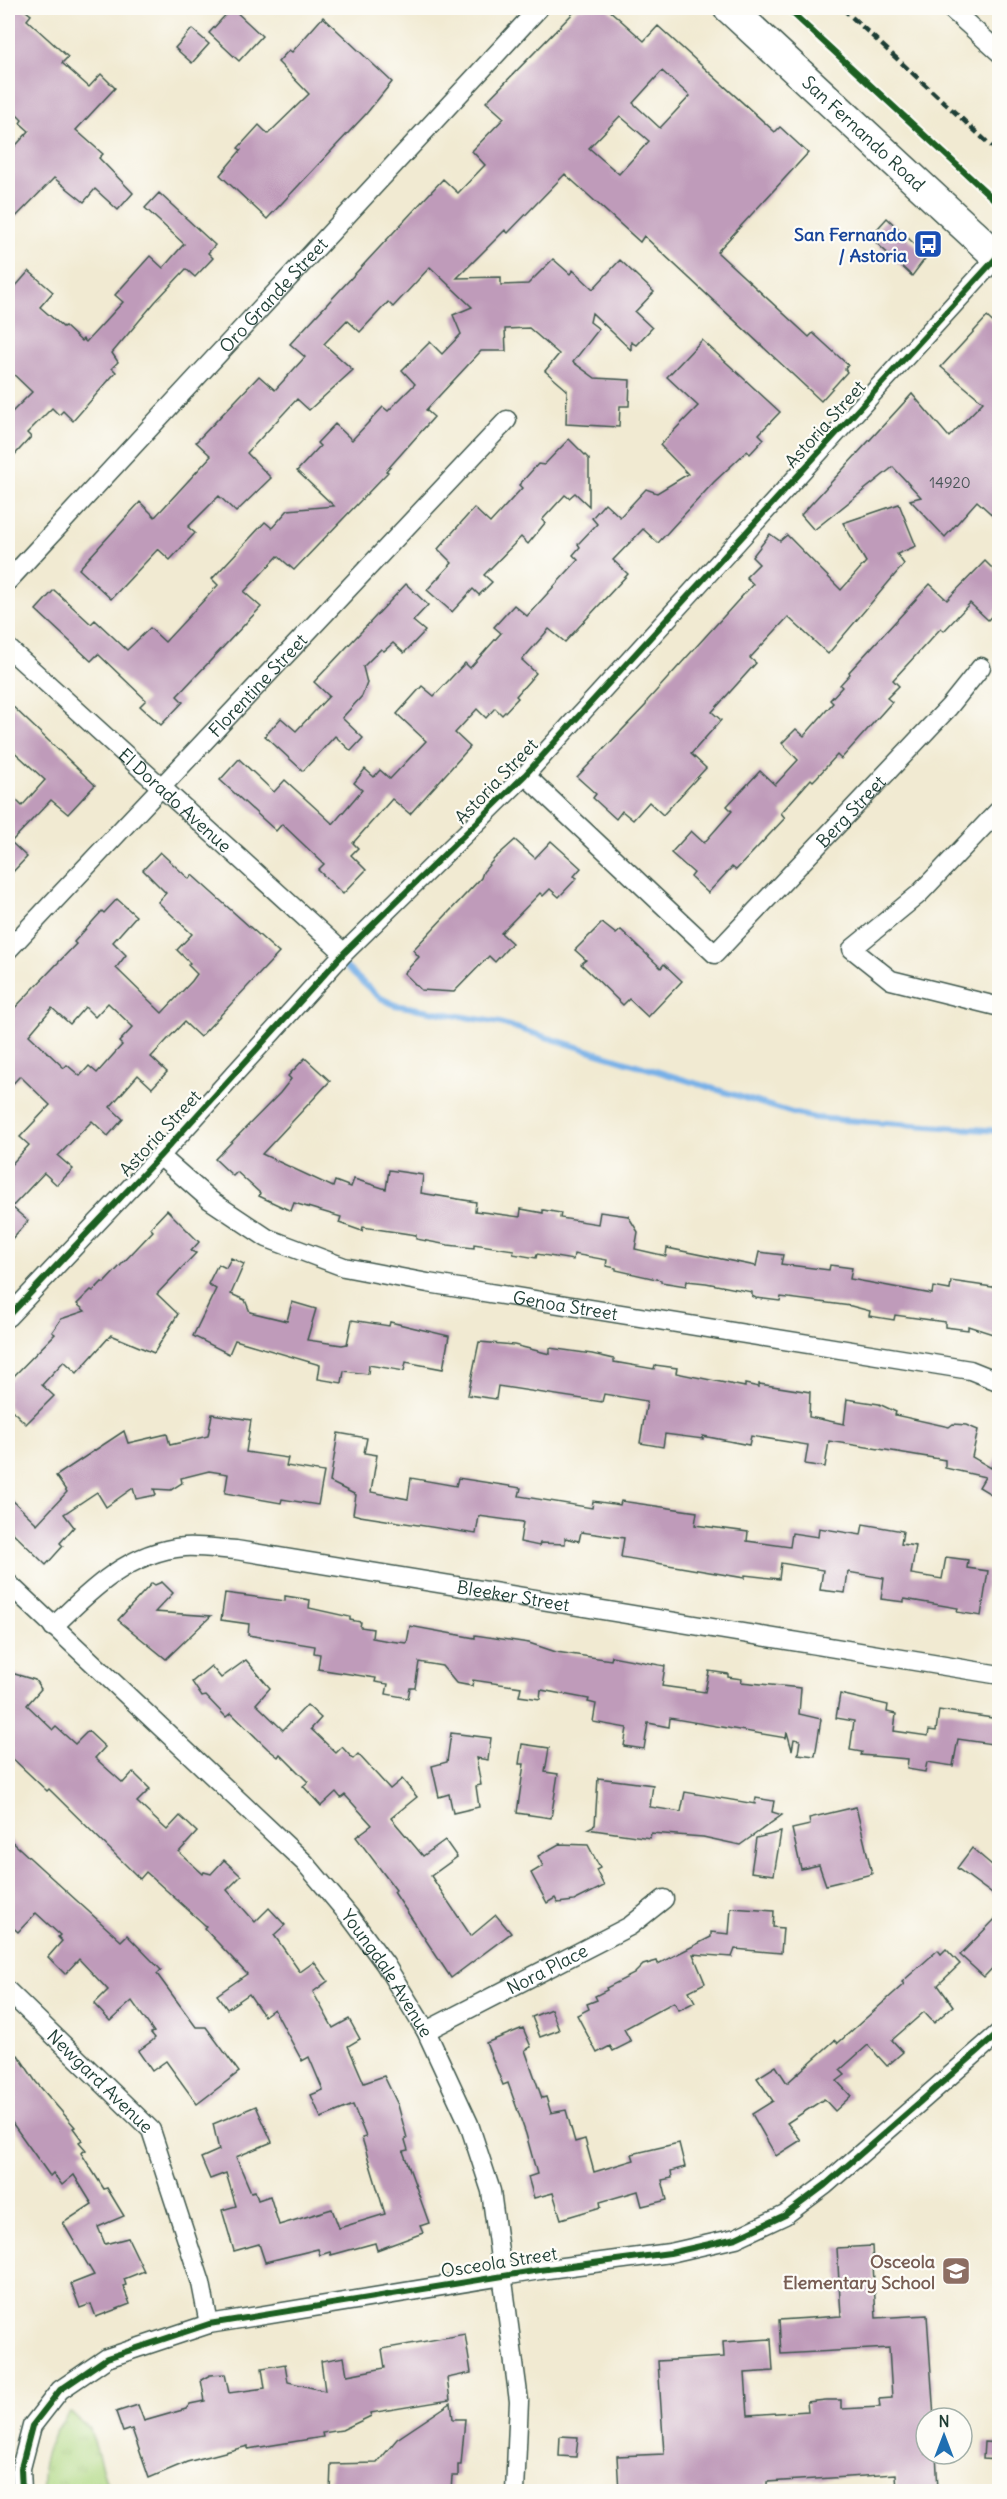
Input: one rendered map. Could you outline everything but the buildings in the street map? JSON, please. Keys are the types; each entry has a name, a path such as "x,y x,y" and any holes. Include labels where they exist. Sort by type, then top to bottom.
{"main road":[{"name":"San Fernando Road","path":"729,8 998,258"}],"street":[{"name":"Oro Grande Street","path":"8,581 539,8"},
{"path":"950,8 999,53"},
{"name":"Astoria Street","path":"8,1317 160,1156 344,953 525,775 998,258"},
{"name":"Florentine Street","path":"8,950 507,420"},
{"name":"El Dorado Avenue","path":"8,648 344,953"},
{"name":"Berg Street","path":"525,775 715,954 949,707 981,667"},
{"path":"999,809 919,894 852,949 891,980 999,1007"},
{"name":"Genoa Street","path":"160,1156 210,1200 267,1238 344,1267 428,1283 970,1370 999,1382"},
{"name":"Bleeker Street","path":"53,1627 97,1584 135,1560 184,1547 194,1547 236,1550 999,1675"},
{"name":"Youngdale Avenue","path":"8,1583 305,1863 351,1918 385,1964 426,2031 469,2124 491,2191 519,2401 515,2492"},
{"name":"Nora Place","path":"426,2031 630,1926 664,1899"},
{"name":"Newgard Avenue","path":"8,1991 151,2130 201,2283 209,2324"},
{"name":"Osceola Street","path":"22,2492 21,2468 32,2426 60,2390 107,2358 209,2324 501,2276 670,2253 736,2238 786,2215 825,2185 999,2032"}],"green space":[{"path":"70,2412 90,2429 109,2491 42,2491 43,2469 48,2448"}],"waterway":[{"path":"339,961 379,997 395,1005 500,1023 796,1114 815,1118 1000,1131"}],"railway":[{"path":"842,8 1000,154"}],"cycle path":[{"path":"787,8 1000,205"},
{"path":"8,1317 160,1156 344,953 525,775 997,257"},
{"path":"22,2492 21,2468 32,2426 60,2390 107,2358 209,2324 540,2270 670,2253 736,2238 785,2215 825,2185 1000,2032"}],"place":[{"name":"San Fernando / Astoria","path":"928,244"},
{"name":"Osceola Elementary School","path":"956,2271"}]}
